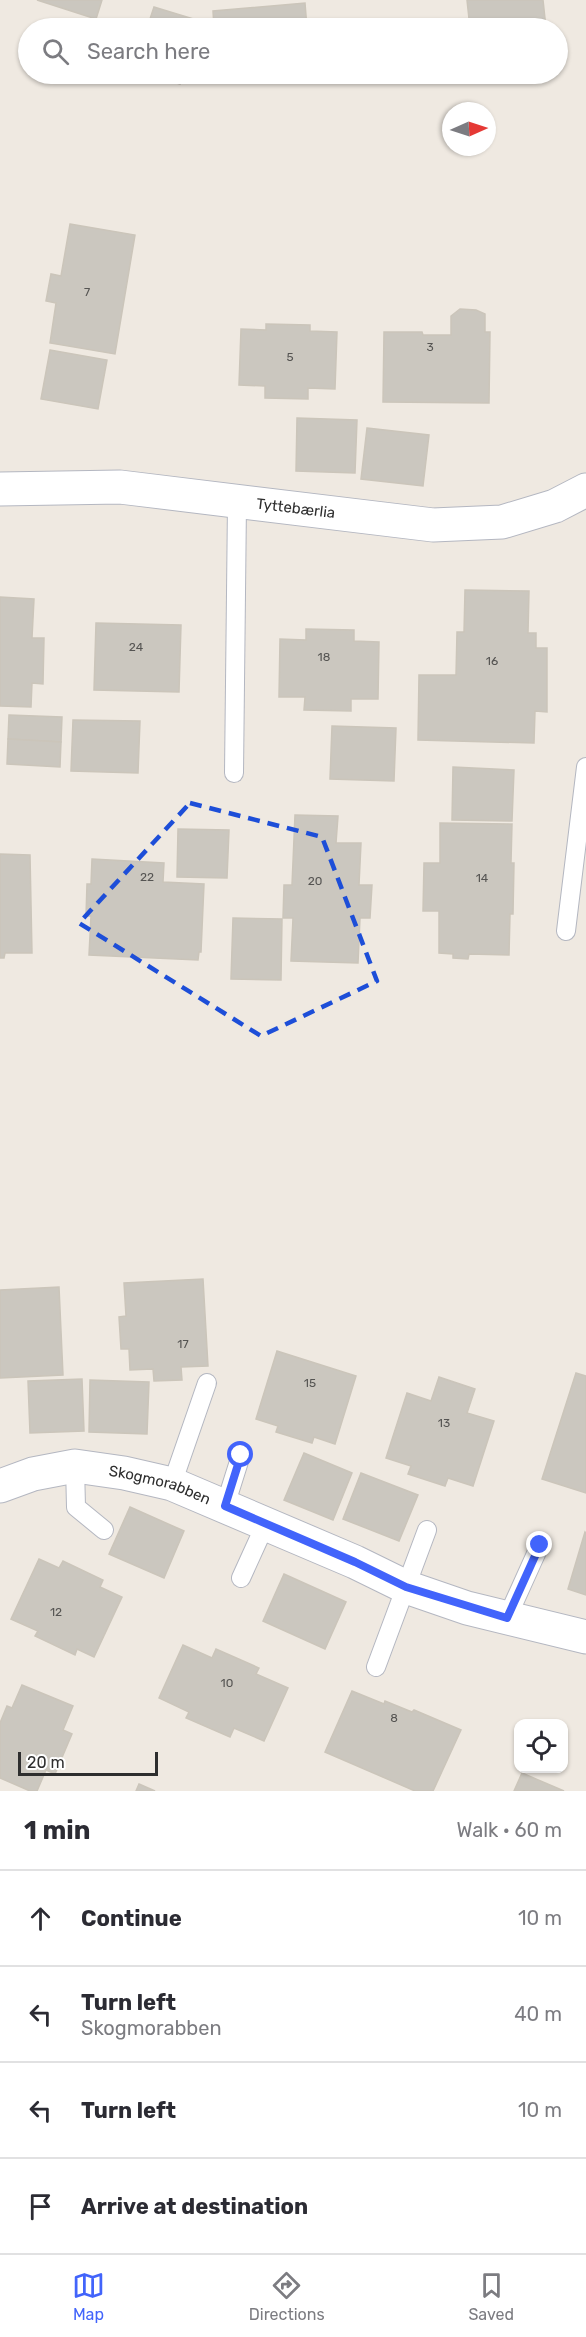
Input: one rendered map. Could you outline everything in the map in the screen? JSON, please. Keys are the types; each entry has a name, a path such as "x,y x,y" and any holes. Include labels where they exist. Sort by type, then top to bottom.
{"street":[{"name":"Tyttebærlia","path":"0,489 120,487 433,525 502,522 555,506 586,490"},
{"name":"Skogmorabben","path":"0,1486 33,1474 75,1467 124,1473 172,1484 355,1562 406,1587 507,1618 586,1637"}],"lane":[{"path":"234,773 237,502"},
{"path":"566,931 586,766"},
{"path":"172,1484 207,1383"},
{"path":"225,1506 241,1455"},
{"path":"75,1467 76,1507 104,1530"},
{"path":"242,1578 266,1523"},
{"path":"376,1667 427,1530"},
{"path":"507,1618 540,1545"}],"highlighted area":[{"path":"190,803 322,837 377,981 261,1036 79,923"}],"building":[{"path":"37,0 102,0 96,18"},
{"path":"467,0 543,0 545,18 469,18"},
{"path":"305,3 306,18 213,18 213,11"},
{"path":"154,7 190,18 150,18"},
{"path":"70,224 135,235 115,354 50,343 56,303 46,301 51,274 61,276"},
{"path":"460,309 476,310 485,314 485,332 490,332 489,403 383,402 384,332 451,335 451,316"},
{"path":"266,324 310,325 310,331 337,332 335,389 308,388 308,399 265,398 265,386 239,385 241,329 266,330"},
{"path":"50,350 107,360 98,409 41,399"},
{"path":"297,418 357,420 355,473 296,471"},
{"path":"367,428 429,435 423,486 361,479"},
{"path":"465,590 529,591 528,633 536,633 536,648 547,648 547,712 535,711 534,743 418,740 419,675 456,675 457,632 464,632"},
{"path":"0,597 34,599 32,638 44,638 43,684 32,683 31,707 0,706"},
{"path":"96,623 181,625 179,692 94,690"},
{"path":"306,629 354,630 354,641 379,642 378,699 351,699 351,711 304,710 305,697 279,697 280,639 306,640"},
{"path":"9,715 62,717 61,742 8,739"},
{"path":"73,720 140,721 138,773 71,771"},
{"path":"332,726 396,728 394,781 330,779"},
{"path":"8,739 61,742 60,767 7,764"},
{"path":"453,767 514,770 512,821 452,820"},
{"path":"295,815 338,816 336,843 361,843 359,885 372,885 370,918 360,918 358,963 291,961 293,918 283,918 284,885 292,885"},
{"path":"440,823 512,824 513,914 510,914 509,955 469,954 468,959 453,958 453,954 439,953 439,911 423,911 424,863 440,863"},
{"path":"178,829 229,830 227,878 177,877"},
{"path":"0,854 30,855 32,953 5,953 4,958 0,958"},
{"path":"92,859 164,863 163,882 204,884 201,952 199,952 198,960 89,955 91,916 86,916 87,884 91,884"},
{"path":"233,918 282,919 281,980 231,979"},
{"path":"203,1279 208,1366 181,1367 182,1380 154,1381 153,1369 130,1370 129,1349 121,1349 119,1317 126,1316 124,1283"},
{"path":"59,1287 63,1375 0,1378 0,1290"},
{"path":"277,1351 356,1376 335,1444 314,1437 312,1443 276,1432 278,1426 256,1419"},
{"path":"576,1373 586,1376 586,1493 542,1479"},
{"path":"439,1377 475,1389 467,1413 494,1421 473,1486 448,1478 445,1486 408,1474 411,1466 386,1458 407,1393 431,1401"},
{"path":"82,1379 84,1431 30,1433 28,1381"},
{"path":"90,1380 149,1382 147,1434 89,1432"},
{"path":"304,1453 352,1473 333,1520 284,1500"},
{"path":"361,1473 418,1495 399,1541 343,1519"},
{"path":"130,1507 184,1531 164,1578 109,1554"},
{"path":"586,1533 586,1595 568,1589"},
{"path":"39,1559 59,1568 63,1561 103,1580 100,1587 122,1597 94,1657 77,1649 75,1655 35,1636 38,1631 11,1619"},
{"path":"284,1574 346,1602 325,1649 263,1621"},
{"path":"183,1645 212,1658 216,1649 259,1668 256,1674 288,1688 264,1741 234,1728 230,1737 186,1718 189,1712 159,1698"},
{"path":"22,1685 73,1706 63,1730 72,1734 55,1774 46,1770 37,1791 30,1791 0,1778 0,1723 7,1706 12,1708"},
{"path":"352,1691 384,1704 385,1701 412,1712 414,1710 461,1730 433,1791 415,1791 325,1752"},
{"path":"522,1773 564,1791 514,1791"},
{"path":"139,1784 155,1791 136,1791"}],"route":[{"path":"241,1455 225,1506 355,1562 406,1587 467,1608 507,1618 540,1545"}]}
